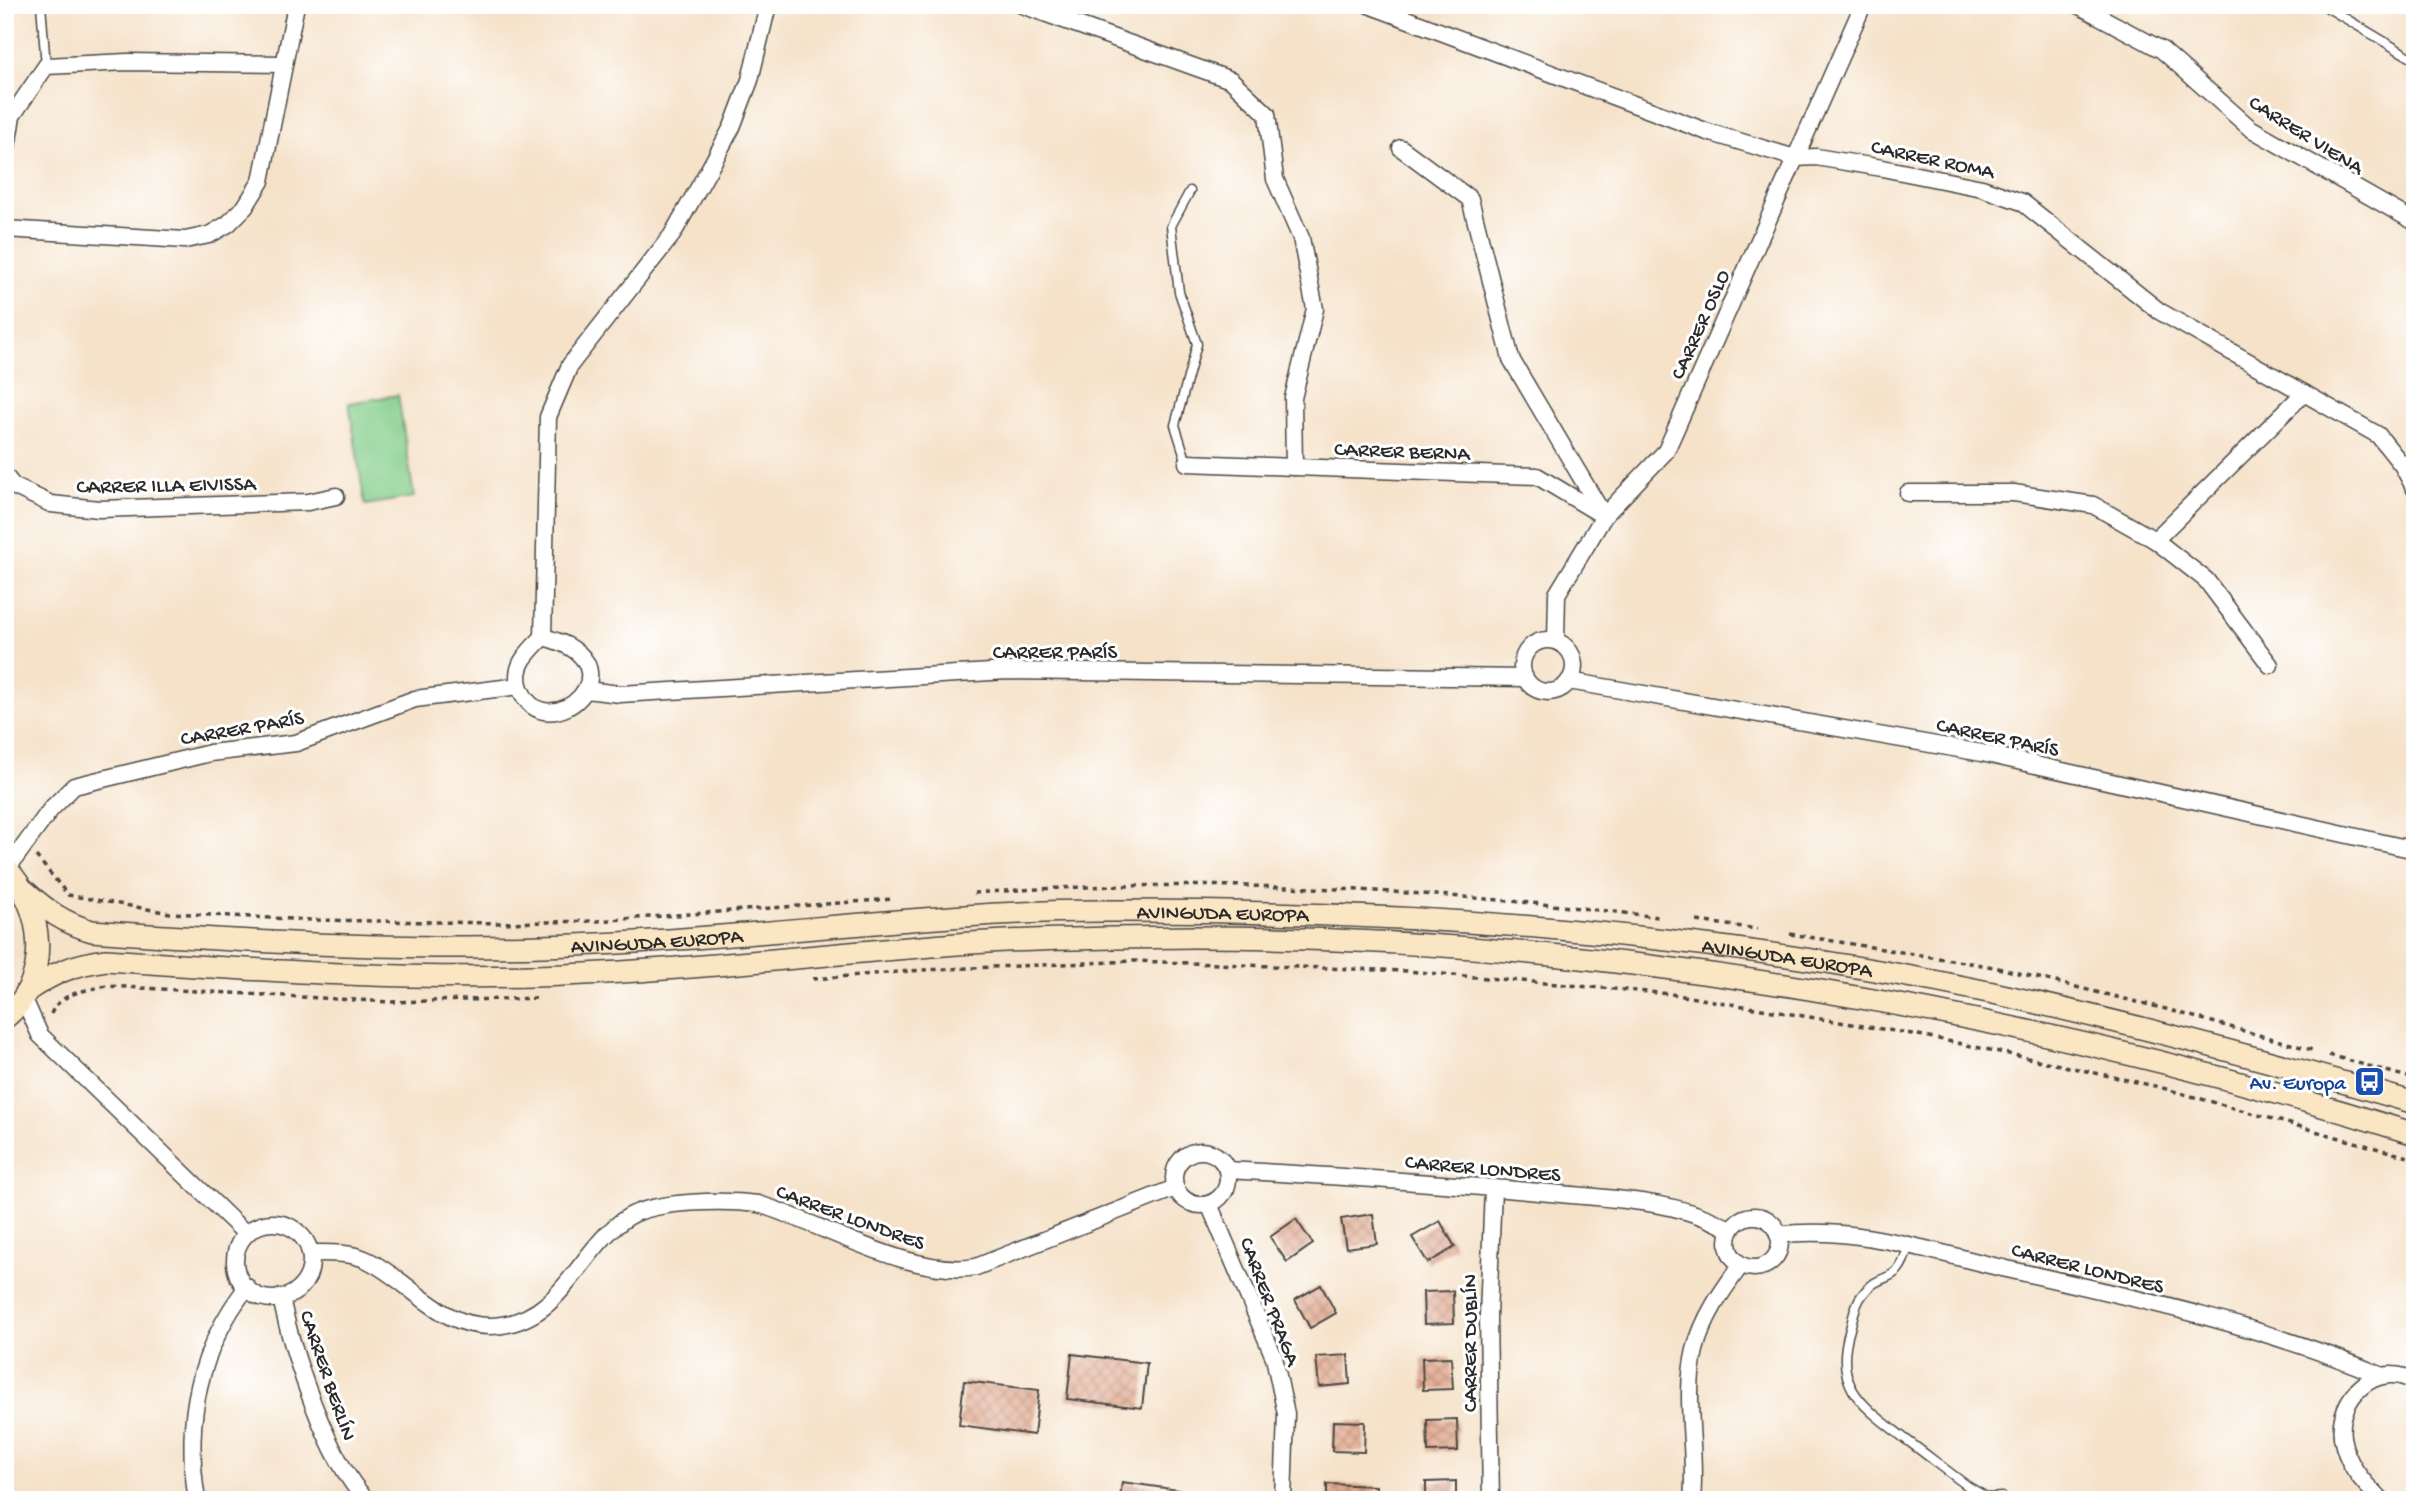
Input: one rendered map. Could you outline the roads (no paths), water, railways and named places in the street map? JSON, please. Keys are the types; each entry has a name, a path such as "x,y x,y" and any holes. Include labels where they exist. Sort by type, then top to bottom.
{"main road":[{"path":"5,1018 25,994 36,966 38,940 35,915 25,891 6,868"},
{"name":"AVINGUDA EUROPA","path":"25,891 48,912 72,925 92,931 377,947 602,944 889,920 1044,912 1353,914 1588,932 1716,947 1989,992 2186,1038 2415,1103"},
{"path":"1044,912 1045,941"},
{"name":"AVINGUDA EUROPA","path":"25,994 62,970 106,960 366,975 552,975 977,943 1198,937 1353,942 1609,963 1771,982 2078,1041 2322,1105 2415,1134"}],"street":[{"path":"5,229 185,240 218,231 245,207 261,181 296,5"},
{"path":"543,637 573,647 584,659 589,671 586,690 570,708 558,711 542,710 531,704 519,686 518,674 524,655 543,637 548,417 570,365 672,235 722,146 750,80 768,5"},
{"path":"1021,5 1231,80 1266,114 1275,178 1301,238 1315,309 1293,398 1294,467"},
{"name":"CARRER ROMA","path":"1369,5 1707,132 1795,158 1816,157 1982,188 2022,202 2152,307 2378,435 2402,465 2415,489"},
{"name":"CARRER OSLO","path":"1556,641 1557,594 1604,516 1666,451 1863,5"},
{"name":"CARRER VIENA","path":"2085,6 2162,50 2250,128 2415,222"},
{"path":"5,159 12,116 47,66 127,62 284,64"},
{"path":"1401,148 1470,199 1511,359 1604,516"},
{"path":"2155,540 2304,393"},
{"name":"CARRER BERNA","path":"1187,463 1537,476 1604,516"},
{"name":"CARRER ILLA EIVISSA","path":"5,476 13,486 51,504 99,509 308,502 336,496"},
{"path":"1908,493 2014,493 2094,505 2155,540 2206,580 2270,665"},
{"path":"1547,639 1556,641 1563,644 1573,658 1574,666 1569,681 1555,691 1538,690 1525,678 1522,661 1531,646 1547,639"},
{"name":"CARRER PARÍS","path":"586,690 620,694 1008,670 1525,678"},
{"name":"CARRER PARÍS","path":"1569,681 1982,752 2415,849"},
{"name":"CARRER PARÍS","path":"6,868 51,808 74,786 210,753 296,743 415,699 519,686"},
{"path":"25,994 40,1035 246,1234"},
{"path":"1199,1150 1217,1155 1227,1170 1226,1188 1222,1196 1209,1204 1189,1203 1175,1188 1174,1172 1177,1164 1191,1152 1199,1150"},
{"name":"CARRER LONDRES","path":"1227,1170 1493,1188 1664,1206 1696,1213 1731,1230"},
{"name":"CARRER LONDRES","path":"310,1253 365,1259 443,1314 470,1323 499,1325 542,1309 559,1294 613,1229 635,1214 656,1207 736,1201 758,1204 921,1265 956,1271 975,1267 1175,1188"},
{"name":"CARRER DUBLÍN","path":"1490,1500 1488,1316 1493,1188"},
{"name":"CARRER PRAGA","path":"1209,1204 1274,1357 1286,1414 1283,1500"},
{"path":"1753,1216 1770,1222 1778,1235 1780,1245 1772,1261 1757,1268 1741,1265 1734,1260 1728,1245 1731,1230 1737,1223 1753,1216"},
{"path":"265,1223 290,1226 299,1234 310,1253 306,1279 298,1289 281,1297 263,1297 247,1287 237,1271 235,1259 237,1247 246,1234 265,1223"},
{"name":"CARRER LONDRES","path":"1778,1235 1816,1231 1908,1246 2253,1330 2317,1348 2380,1375 2395,1375 2415,1382"},
{"path":"1692,1500 1690,1387 1695,1349 1717,1298 1741,1265"},
{"path":"197,1500 191,1455 192,1419 198,1383 214,1339 247,1287"},
{"name":"CARRER BERLÍN","path":"281,1297 289,1330 327,1440 343,1469 366,1500"},
{"path":"2380,1375 2354,1392 2346,1406 2342,1424 2344,1446 2352,1464 2360,1477 2382,1500"}],"lane":[{"path":"41,5 47,66"},
{"path":"2323,5 2415,60"},
{"path":"1187,463 1175,425 1197,344 1179,292 1171,226 1190,191"},
{"path":"1908,1246 1904,1264 1898,1272 1868,1288 1858,1303 1844,1349 1849,1386 1864,1407 1969,1487 1988,1498 2002,1497"}],"place":[{"name":"Av. Europa","path":"2369,1082"}]}
